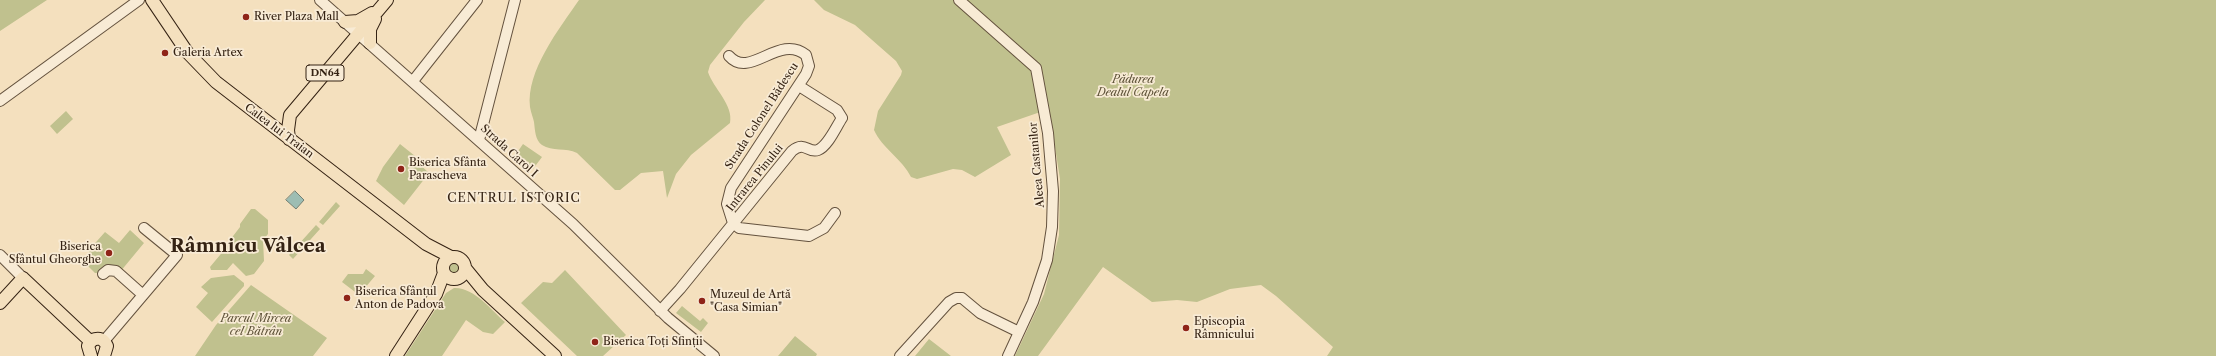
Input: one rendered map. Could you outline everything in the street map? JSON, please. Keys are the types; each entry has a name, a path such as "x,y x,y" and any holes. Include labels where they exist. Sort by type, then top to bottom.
{"main road":[{"name":"Calea lui Traian","path":"152,0 187,52 225,89 426,244 451,257"},
{"path":"345,22 358,20 383,4"},
{"path":"370,43 370,30 383,4"},
{"name":"DN64","path":"290,115 383,4"},
{"path":"266,121 280,120 290,115"},
{"path":"289,138 288,130 290,115"},
{"name":"Calea lui Traian","path":"426,244 449,275"},
{"path":"482,290 449,275 445,261 451,257 461,259 465,268 482,290 555,356"},
{"path":"449,275 462,275 465,268"},
{"path":"396,356 449,275"},
{"path":"0,303 23,278 91,342"},
{"path":"92,356 88,349 91,342 96,339 104,341 107,350 105,356"}],"street":[{"path":"0,101 139,0"},
{"name":"Strada Carol I","path":"320,0 595,244 660,311 714,356"},
{"path":"413,81 477,0"},
{"path":"479,140 515,0"},
{"name":"Aleea Castanilor","path":"959,0 1036,68 1048,133 1053,191 1052,227 1047,260 1041,280 1008,356"},
{"name":"Strada Colonel Bădescu","path":"729,56 736,62 743,64 779,51 798,50 806,55 809,66 799,86 731,188 727,204 733,224"},
{"name":"Intrarea Pinului","path":"733,224 792,151 797,147 803,146 814,151 818,150 826,142 842,118 837,110 799,86"},
{"path":"660,311 733,224 739,228 809,236 824,228 835,213"},
{"path":"104,341 177,255 144,228"},
{"path":"0,255 23,278"},
{"path":"103,274 108,270 116,271 143,295"},
{"path":"900,356 949,302 956,298 965,300 980,313 1019,332"}],"green space":[{"path":"0,0 47,0 0,31"},
{"path":"579,0 765,0 744,22 710,65 708,72 726,103 729,110 730,123 691,155 676,174 667,198 663,171 641,173 620,190 615,190 577,153 568,150 546,147 540,143 537,138 530,107 530,93 533,79 538,65 554,37"},
{"name":"Pădurea Dealul Capela","path":"814,0 2216,0 2216,356 1327,356 1333,347 1276,296 1261,285 1230,289 1197,302 1177,300 1152,302 1103,267 1038,356 1015,356 1044,294 1059,235 1060,179 1049,109 997,127 1011,155 975,177 962,170 953,169 917,179 911,177 874,130 878,111 901,75 902,71 896,61 855,25 824,10"},
{"path":"66,111 73,119 57,134 50,126"},
{"path":"400,144 415,156 415,160 429,173 404,205 376,181 383,167"},
{"path":"523,144 542,157 533,169 528,166 529,162 514,157"},
{"path":"336,202 340,206 323,225 319,222"},
{"path":"251,209 255,209 268,220 268,234 263,240 264,261 254,274 246,276 233,263 227,270 211,270 210,267 230,243 230,240"},
{"path":"316,225 320,229 293,259 289,255"},
{"path":"130,230 144,243 120,272 95,273 83,261 89,254 89,250 105,232 119,243"},
{"path":"451,261 457,261 461,265 461,271 457,275 451,275 447,271 447,265"},
{"path":"366,269 375,276 359,295 342,282 348,274 363,274"},
{"path":"565,270 626,335 603,356 577,356 521,303 543,282 552,283"},
{"path":"234,275 244,283 244,286 212,322 196,307 208,293 201,287 211,278"},
{"name":"Parcul Mircea cel Bătrân","path":"251,285 327,338 313,356 195,356 216,325"},
{"path":"454,288 468,291 475,295 505,322 493,334 483,332 466,320 442,356 405,356 446,293"},
{"path":"682,306 700,321 703,318 708,323 701,332 676,313"},
{"path":"795,336 817,354 816,356 778,356"},
{"path":"929,339 951,356 915,356"}],"water":[{"path":"295,191 304,200 296,209 286,200"}],"place":[{"name":"River Plaza Mall","path":"246,17"},
{"name":"Galeria Artex","path":"165,53"},
{"name":"Biserica Sfânta Parascheva","path":"401,169"},
{"name":"Biserica Sfântul Gheorghe","path":"109,253"},
{"name":"Biserica Sfântul Anton de Padova","path":"347,298"},
{"name":"Muzeul de Artă \"Casa Simian\"","path":"702,301"},
{"name":"Episcopia Râmnicului","path":"1186,328"},
{"name":"Biserica Toți Sfinții","path":"595,342"}],"district":[{"name":"CENTRUL ISTORIC","path":"514,199"},
{"name":"Râmnicu Vâlcea","path":"248,247"}]}
